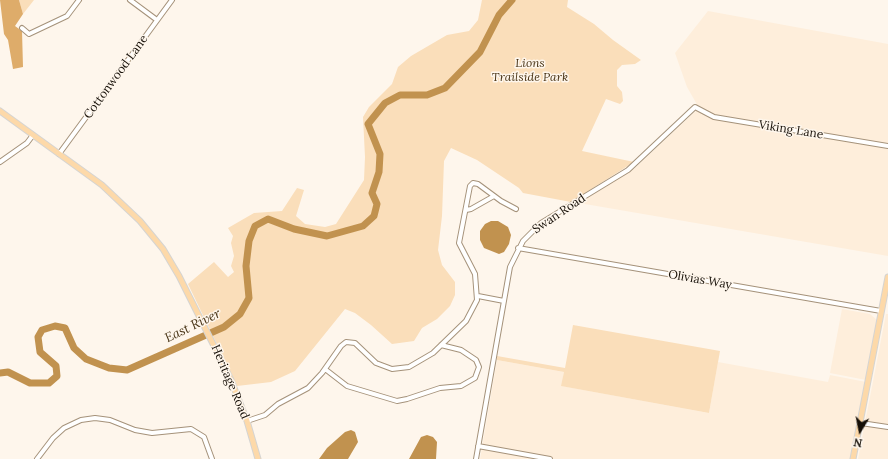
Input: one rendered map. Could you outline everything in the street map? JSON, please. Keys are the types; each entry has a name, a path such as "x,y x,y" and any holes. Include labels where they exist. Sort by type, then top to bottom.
{"main road":[{"name":"Heritage Road","path":"0,110 115,196 151,234 179,276 214,343 247,421 258,459"},
{"path":"853,459 888,277"}],"street":[{"path":"22,28 29,34 67,16 79,0"},
{"path":"130,0 157,20"},
{"name":"Cottonwood Lane","path":"60,154 172,0"},
{"name":"Viking Lane","path":"695,107 714,117 888,146"},
{"name":"Swan Road","path":"476,459 510,267 518,248 529,233 541,223 634,165 695,107"},
{"path":"0,162 27,143 33,135"},
{"path":"247,421 265,415 278,404 308,388 341,346 347,341 356,344 378,364 397,369 406,368 422,360 441,345 466,320 474,307 478,296 475,274 459,243 470,187 472,184 479,185 516,209"},
{"path":"466,210 471,209 494,196"},
{"name":"Olivias Way","path":"518,248 881,312"},
{"path":"478,296 504,301"},
{"path":"324,369 346,386 397,401 440,388 461,386 475,378 479,367 476,360 461,350 441,345"},
{"path":"37,459 53,438 64,428 81,420 95,418 110,420 135,430 147,432 161,433 191,429 204,437 212,459"},
{"path":"861,423 888,427"},
{"path":"478,446 550,459"}],"shaded area":[{"path":"0,0 19,0 23,14 15,26 22,31 23,67 13,69 8,40 4,34"},
{"path":"708,11 888,44 888,256 579,203 634,169 699,108 687,87 675,53"},
{"path":"491,221 498,221 508,227 511,235 509,244 504,252 499,254 484,248 480,240 480,231 485,224"},
{"path":"842,309 870,314 877,320 866,380 830,373"},
{"path":"886,314 888,314 888,459 858,459"},
{"path":"497,360 564,372 562,386 709,413 718,362 828,382 830,375 866,382 850,459 480,459"},
{"path":"351,430 355,432 358,442 348,459 319,459 327,448 345,432"},
{"path":"427,435 433,437 437,442 436,459 409,459 421,437"}],"green space":[{"path":"19,0 34,0 23,14"},
{"name":"Lions Trailside Park","path":"482,0 568,0 567,7 594,24 641,60 635,64 622,65 617,70 617,86 622,92 623,101 620,104 606,99 582,151 634,162 571,202 523,193 519,188 477,160 451,148 444,161 442,216 438,250 442,265 455,282 455,295 450,306 437,319 422,328 414,341 392,344 355,313 345,309 295,371 271,382 237,386 188,284 214,262 228,277 234,272 231,266 234,256 231,243 233,236 228,228 254,213 282,211 297,188 304,190 296,216 305,224 325,227 336,224 364,180 365,157 363,117 369,107 392,84 398,67 411,56 447,35 469,31 478,20"},
{"path":"573,325 720,351 709,413 561,386 564,372 497,360 497,356 565,368"}],"waterway":[{"name":"East River","path":"0,373 8,372 30,383 49,383 57,376 56,366 40,352 38,337 42,330 55,326 65,328 74,348 86,359 109,368 127,370 224,327 240,314 249,298 246,266 249,241 255,226 268,219 294,229 327,236 363,226 374,216 377,204 372,193 379,172 380,154 368,124 385,103 400,95 427,95 445,88 480,52 499,15 512,0"}]}
